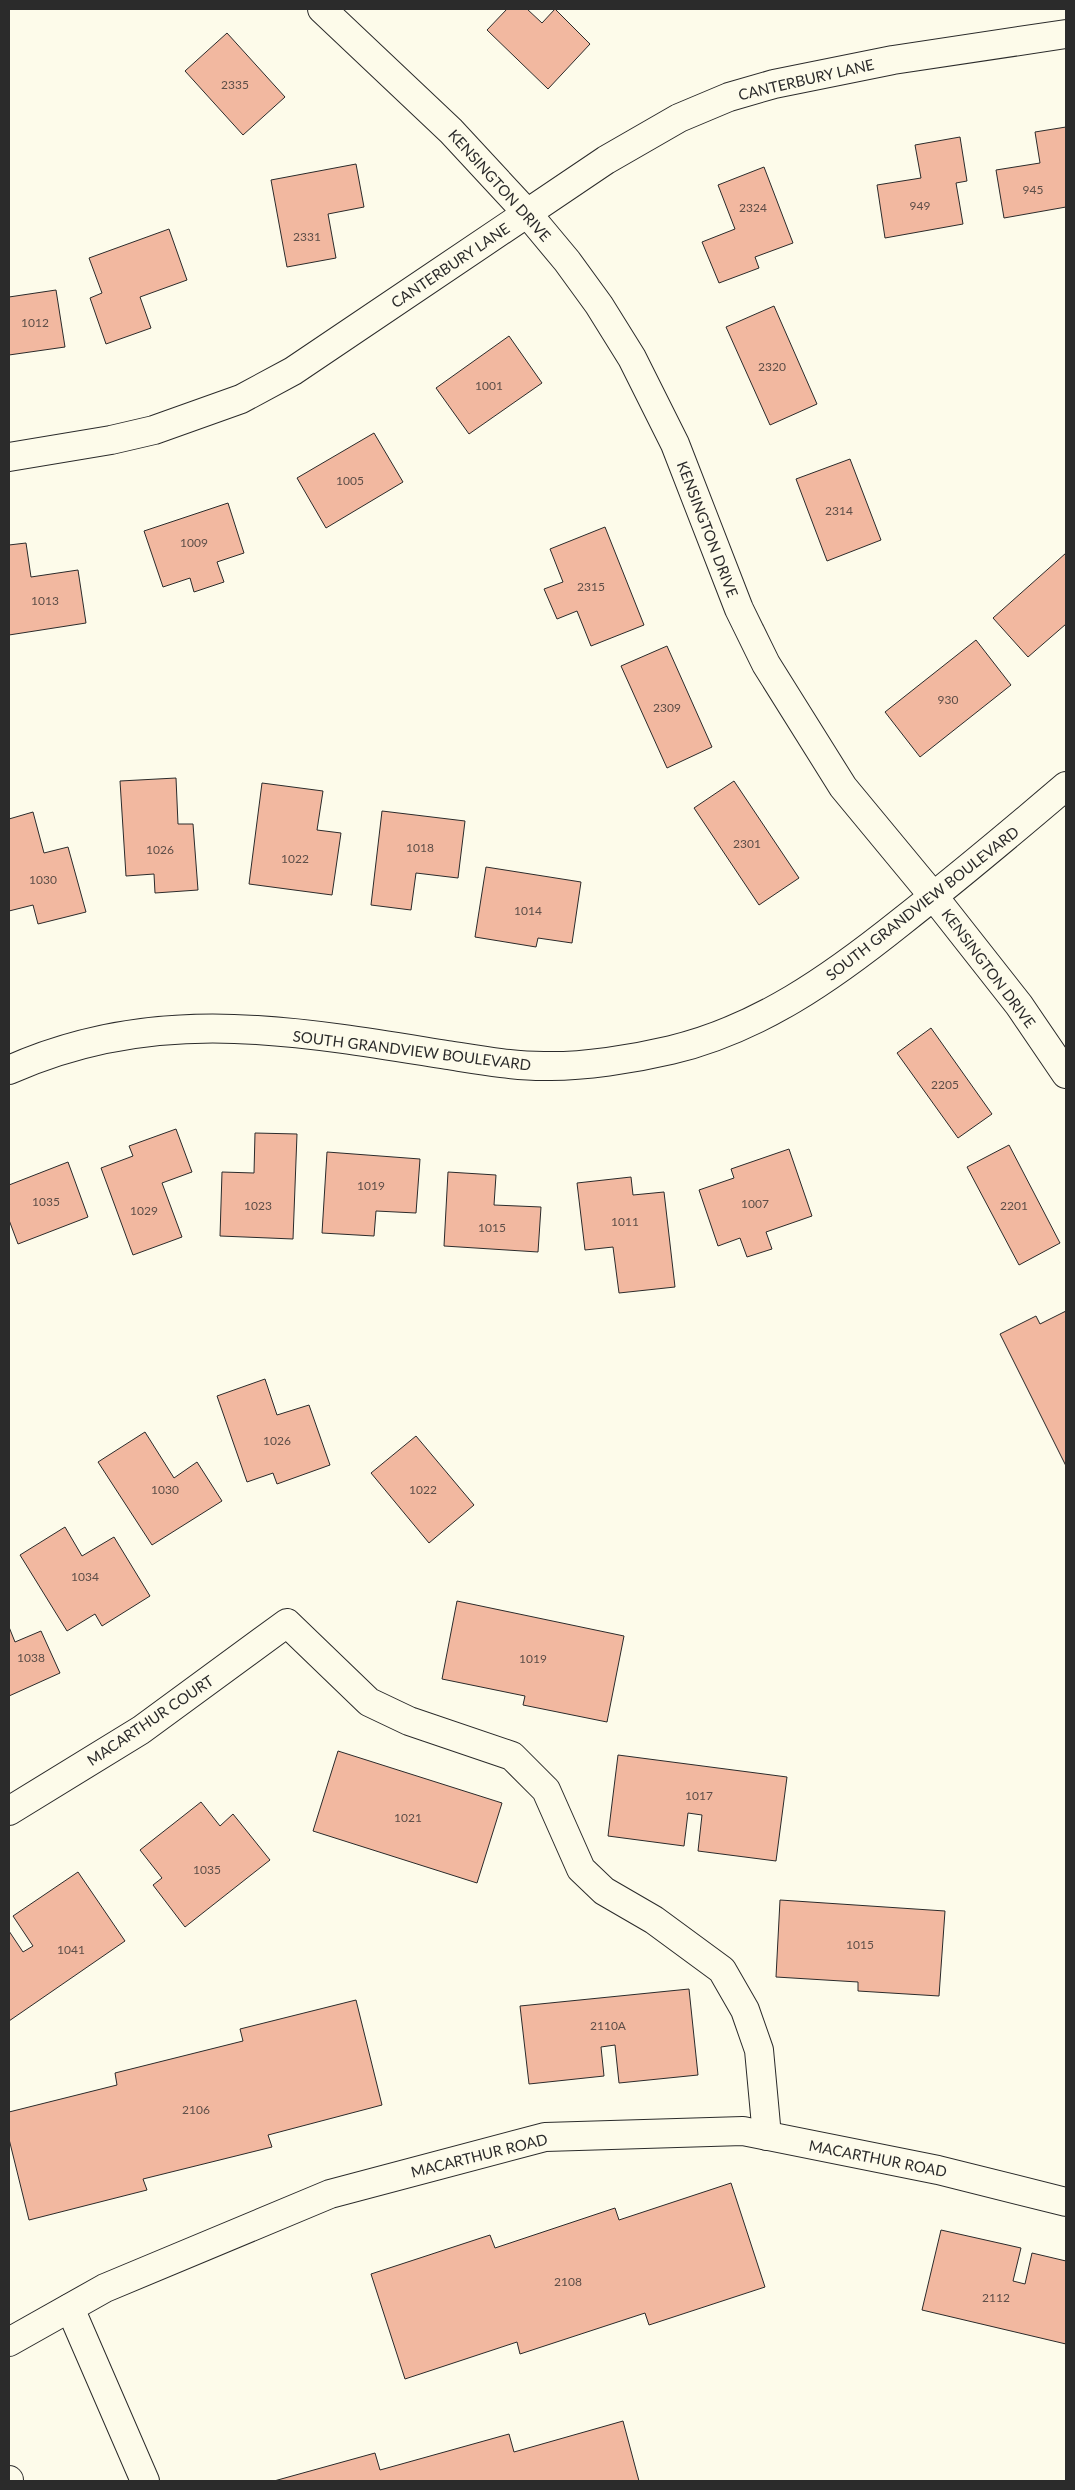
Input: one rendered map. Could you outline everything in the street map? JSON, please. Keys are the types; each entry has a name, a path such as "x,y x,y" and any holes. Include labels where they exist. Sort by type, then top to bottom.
{"street":[{"name":"KENSINGTON DRIVE","path":"322,9 451,131 528,213 578,276 632,358 675,444 740,609 766,664 843,787 934,897 1019,1005 1066,1074"},
{"name":"CANTERBURY LANE","path":"9,457 111,440 154,430 241,399 293,371 606,160 679,118 729,97 774,84 893,60 1066,34"},
{"name":"SOUTH GRANDVIEW BOULEVARD","path":"9,1070 74,1046 134,1034 192,1028 267,1031 546,1067 628,1059 672,1050 712,1038 777,1010 841,969 934,897 1066,786"},
{"name":"MACARTHUR COURT","path":"9,1811 141,1730 287,1623 369,1702 409,1721 512,1756 546,1790 581,1869 604,1891 654,1920 722,1970 745,2010 759,2050 767,2136"},
{"name":"MACARTHUR ROAD","path":"9,2342 105,2288 330,2194 545,2137 743,2131 938,2170 1066,2202"},
{"path":"70,2308 145,2481"}],"building":[{"path":"507,9 527,9 542,23 555,9 590,44 548,89 487,30"},
{"path":"227,33 285,97 243,135 185,71"},
{"path":"1066,127 1066,207 1004,218 996,170 1040,163 1035,132"},
{"path":"960,137 967,181 956,183 963,224 885,238 877,185 921,178 915,145"},
{"path":"356,164 364,207 328,214 336,258 287,267 271,180"},
{"path":"764,167 793,243 755,257 759,268 719,283 702,242 735,229 718,185"},
{"path":"169,229 187,280 140,297 151,328 106,344 90,298 102,293 89,258"},
{"path":"56,290 65,347 9,355 9,297"},
{"path":"774,306 817,404 770,425 726,327"},
{"path":"509,336 542,383 469,434 436,388"},
{"path":"374,433 403,482 326,528 297,478"},
{"path":"850,459 881,540 827,561 796,479"},
{"path":"228,503 244,553 217,562 224,582 194,592 190,578 163,587 144,531"},
{"path":"605,527 644,625 591,646 577,611 557,619 544,589 563,582 550,549"},
{"path":"26,543 31,577 78,570 86,623 9,635 9,545"},
{"path":"1066,553 1066,624 1028,657 993,618"},
{"path":"976,640 1011,685 920,757 885,712"},
{"path":"667,646 712,747 667,768 621,666"},
{"path":"176,778 178,824 193,824 198,890 155,893 154,874 126,876 120,781"},
{"path":"734,781 799,878 759,905 694,808"},
{"path":"262,783 323,791 317,830 341,833 332,895 249,884"},
{"path":"382,811 465,821 458,878 416,873 411,910 371,905"},
{"path":"33,812 44,853 68,847 86,912 38,924 33,905 9,911 9,819"},
{"path":"486,867 581,882 572,943 538,938 536,947 475,937"},
{"path":"931,1028 992,1114 958,1138 897,1053"},
{"path":"176,1129 192,1172 162,1183 182,1237 133,1255 101,1168 133,1156 129,1146"},
{"path":"255,1133 297,1134 293,1239 220,1236 222,1172 254,1173"},
{"path":"1009,1145 1060,1243 1019,1265 967,1167"},
{"path":"789,1149 812,1216 766,1232 772,1249 747,1257 740,1238 718,1246 699,1190 734,1178 731,1169"},
{"path":"327,1152 420,1159 416,1213 376,1211 374,1236 322,1233"},
{"path":"68,1162 88,1217 18,1244 9,1220 9,1185"},
{"path":"448,1172 496,1175 494,1205 541,1207 538,1252 444,1246"},
{"path":"631,1177 633,1195 664,1192 675,1287 619,1293 613,1247 585,1250 577,1183"},
{"path":"1066,1311 1066,1466 1000,1334 1036,1316 1040,1324"},
{"path":"265,1379 277,1415 309,1405 330,1465 277,1484 273,1473 247,1482 217,1396"},
{"path":"145,1432 174,1478 197,1462 222,1501 152,1545 98,1462"},
{"path":"416,1436 474,1505 429,1543 371,1473"},
{"path":"65,1527 82,1556 114,1537 150,1596 102,1626 95,1614 67,1631 20,1555"},
{"path":"457,1601 624,1636 607,1722 523,1705 525,1696 442,1679"},
{"path":"9,1627 15,1642 41,1631 60,1673 9,1696"},
{"path":"338,1751 502,1803 477,1883 313,1831"},
{"path":"618,1755 787,1777 776,1861 698,1851 702,1815 688,1813 684,1846 608,1836"},
{"path":"201,1802 220,1826 233,1814 270,1860 185,1927 153,1885 162,1878 140,1850"},
{"path":"78,1872 125,1941 9,2021 9,1931 23,1952 33,1946 13,1916"},
{"path":"780,1900 945,1911 939,1996 858,1991 858,1982 776,1977"},
{"path":"689,1989 698,2075 619,2083 615,2045 601,2047 604,2076 529,2084 520,2006"},
{"path":"356,2000 382,2105 268,2135 272,2147 143,2179 147,2190 29,2220 9,2139 9,2112 117,2085 115,2073 243,2041 240,2029"},
{"path":"731,2183 765,2287 649,2325 645,2313 520,2354 517,2342 405,2379 371,2274 490,2235 495,2248 615,2208 619,2220"},
{"path":"941,2230 1021,2248 1013,2281 1025,2284 1032,2253 1066,2261 1066,2344 922,2310"},
{"path":"623,2421 639,2481 274,2481 375,2453 380,2470 509,2434 514,2452"}]}
